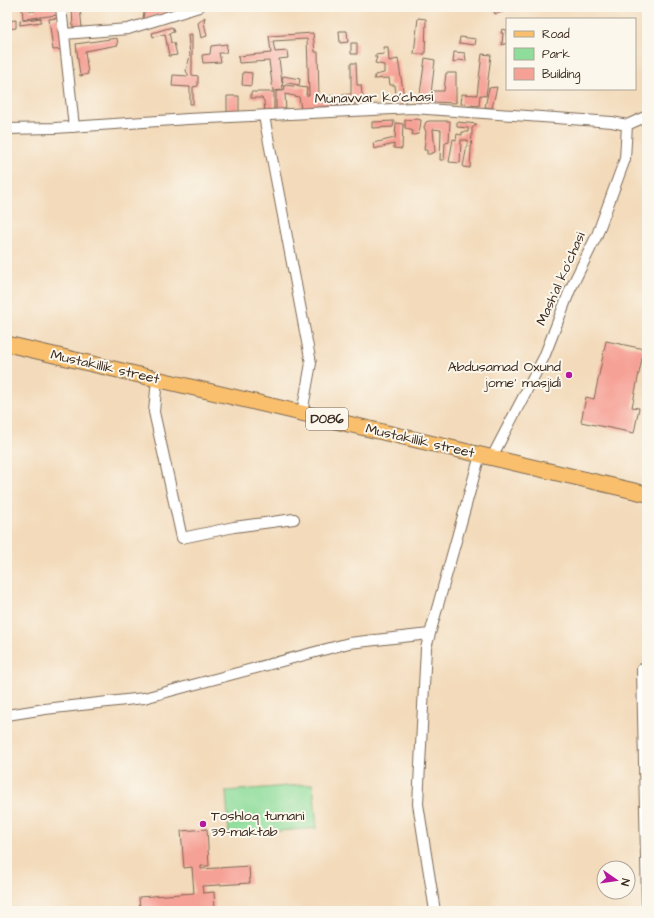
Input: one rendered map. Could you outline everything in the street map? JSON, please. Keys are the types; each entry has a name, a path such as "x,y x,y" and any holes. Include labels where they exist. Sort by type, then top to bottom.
{"main road":[{"name":"Mustakillik street","path":"7,344 647,494"}],"street":[{"path":"61,7 74,127"},
{"path":"64,34 128,29 199,7"},
{"name":"Munavvar ko'chasi","path":"7,129 74,127 413,108 612,122 627,125"},
{"path":"264,116 311,363 302,413"},
{"path":"627,125 647,116"},
{"name":"Mash'al ko'chasi","path":"435,911 418,804 426,648 429,634 486,456 544,356 570,290 596,235 625,159 627,125"},
{"path":"157,379 154,412 182,538 234,527 294,519"},
{"path":"7,715 45,709 144,698 349,644 429,634"},
{"path":"647,669 642,669 646,769 647,902"}],"green space":[{"path":"313,784 317,828 229,835 226,791"}],"building":[{"path":"22,7 30,7 30,11 35,11 35,8 57,7 58,15 23,19"},
{"path":"72,7 80,7 82,29 73,29"},
{"path":"145,7 149,7 148,11 160,7 168,7 169,12 145,19 143,18"},
{"path":"493,7 505,7 506,11 495,14"},
{"path":"205,17 204,22 207,36 201,38 198,23"},
{"path":"41,18 41,22 20,25 20,21"},
{"path":"60,18 64,49 53,50 49,19"},
{"path":"418,18 426,19 425,54 414,54"},
{"path":"16,20 16,28 7,29 7,21"},
{"path":"172,27 174,32 169,33 171,43 174,43 177,55 169,56 165,34 153,37 152,33"},
{"path":"502,29 506,30 506,43 502,45 503,33 501,33"},
{"path":"339,31 347,31 348,42 340,43"},
{"path":"313,33 315,52 318,52 319,99 322,97 351,94 351,63 356,63 357,85 361,85 363,103 301,109 299,97 285,94 286,112 276,112 276,91 284,91 285,85 307,88 306,95 309,95 307,39 273,41 275,52 287,51 288,58 279,59 283,90 273,91 269,61 239,63 238,56 271,53 269,36"},
{"path":"192,34 192,75 198,76 198,86 193,87 193,104 190,104 190,87 172,86 173,75 189,76 186,71 190,56 188,35"},
{"path":"460,37 476,39 475,45 459,43"},
{"path":"117,38 118,45 85,51 88,74 80,76 76,44"},
{"path":"351,43 357,43 357,54 351,54"},
{"path":"227,44 226,53 219,53 221,62 203,63 202,55 210,54 211,46"},
{"path":"383,47 388,47 389,61 398,59 405,102 397,104 395,85 390,85 389,78 374,79 375,75 384,73 384,65 375,63 377,57 374,57 375,55 384,54"},
{"path":"454,52 465,53 466,61 459,60 453,63"},
{"path":"482,54 491,55 486,96 480,95 479,106 461,104 462,94 477,95"},
{"path":"425,58 435,60 430,102 419,101"},
{"path":"243,72 252,73 251,86 242,85"},
{"path":"446,73 456,73 456,103 432,102 433,91 444,91"},
{"path":"283,76 300,79 299,85 282,82"},
{"path":"497,87 492,108 485,107 489,88"},
{"path":"251,92 274,92 274,113 265,113 264,101 262,98 251,98"},
{"path":"227,96 239,96 239,112 227,112"},
{"path":"405,120 421,120 420,129 418,134 414,135 412,134 413,131 405,128"},
{"path":"394,121 393,127 372,128 372,122"},
{"path":"450,121 449,142 445,143 444,160 440,160 441,130 433,129 435,152 427,154 427,150 424,150 426,132 424,127 426,122"},
{"path":"457,122 477,124 472,128 470,168 463,167 468,140 461,140 460,163 449,162 453,139 456,140 457,134 462,135 462,132 468,132 468,128 457,127"},
{"path":"396,123 403,124 402,149 394,148 394,144 374,149 373,143 395,138"},
{"path":"606,341 644,349 632,407 639,408 634,433 581,422 586,397 594,399"},
{"path":"207,829 209,866 201,866 201,869 249,866 250,883 202,886 203,893 214,892 215,909 140,911 139,897 194,893 192,867 184,868 181,831"}],"place":[{"name":"Abdusamad Oxund jome' masjidi","path":"569,375"},
{"name":"Toshloq tumani 39-maktab","path":"203,824"}]}
